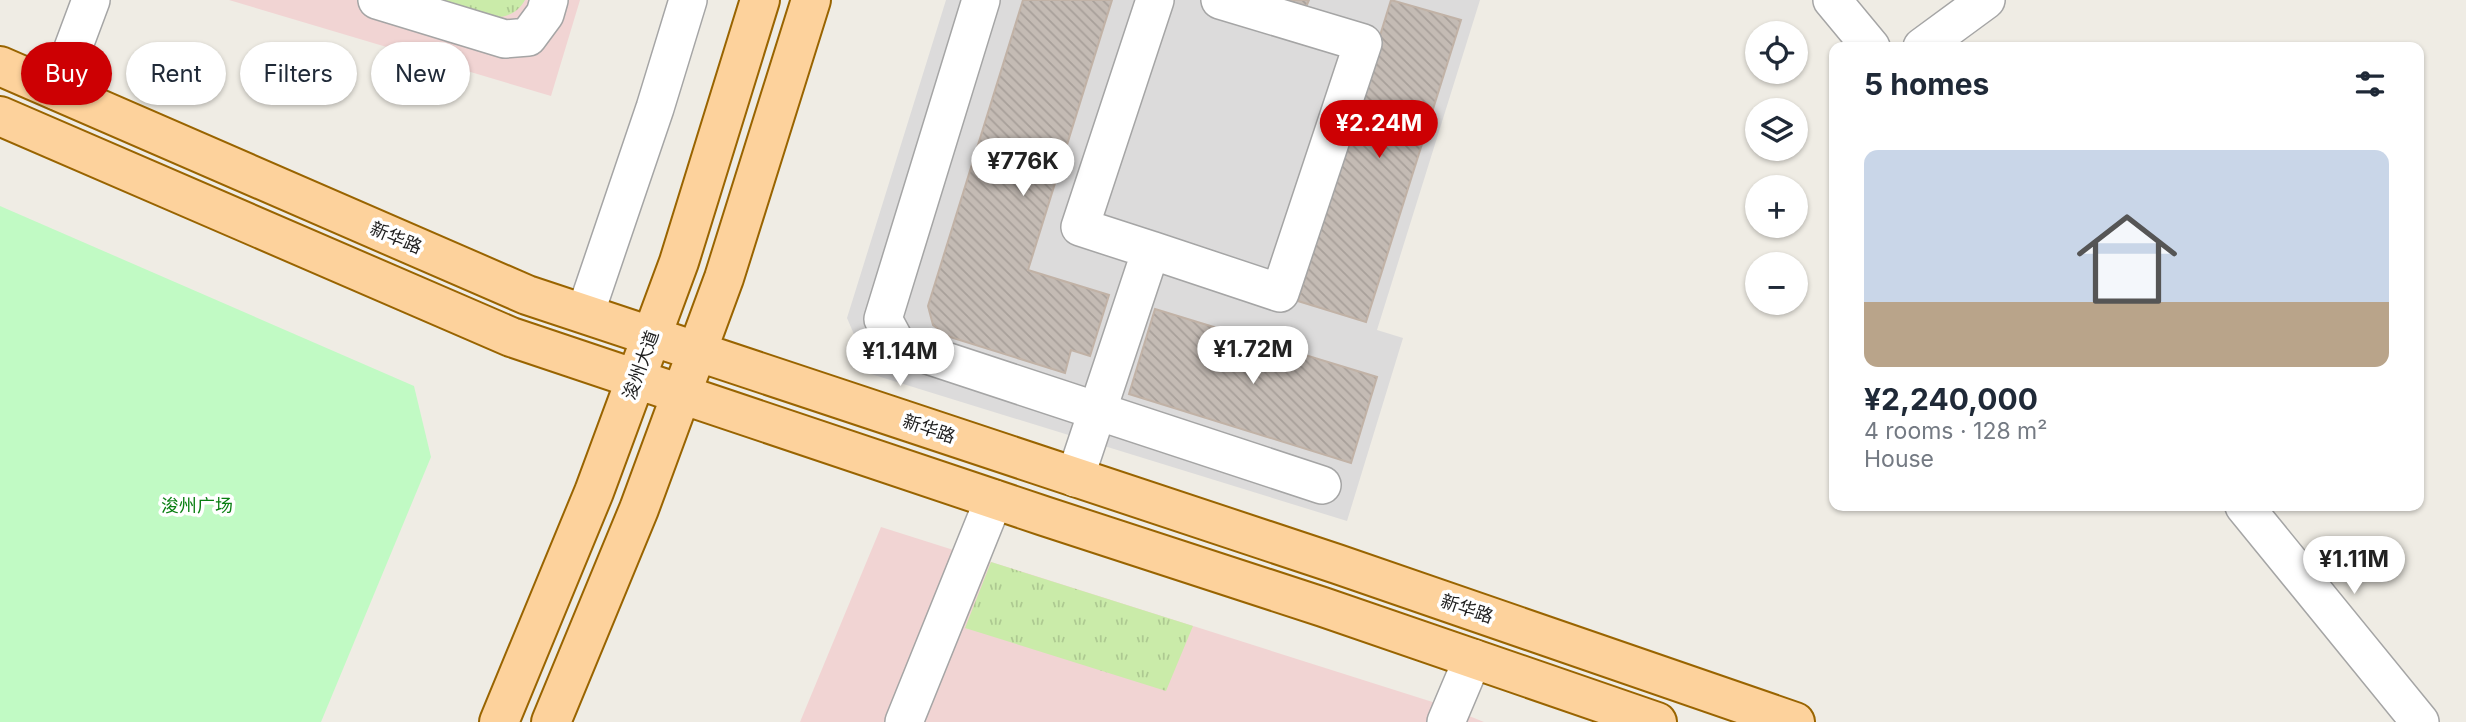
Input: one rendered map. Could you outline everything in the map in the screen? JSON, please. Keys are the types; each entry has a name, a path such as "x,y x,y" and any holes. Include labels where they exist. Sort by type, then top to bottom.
{"main road":[{"name":"浚州大道","path":"499,722 594,492 679,262 760,0"},
{"path":"551,722 639,509 724,278 811,0"},
{"name":"新华路","path":"0,66 21,75"},
{"name":"新华路","path":"89,105 527,295 1337,564 1795,722"},
{"path":"0,116 511,337 1323,607 1657,722"}],"street":[{"path":"75,42 91,0"},
{"path":"377,0 505,39 527,37 545,14 549,0"},
{"path":"585,314 688,0"},
{"path":"981,0 883,319 897,345 1322,485"},
{"path":"1155,0 1080,227 1280,293 1363,43 1220,0"},
{"path":"1832,0 1867,42"},
{"path":"1929,42 1986,0"},
{"path":"1075,478 1151,250"},
{"path":"904,722 994,499"},
{"path":"2248,511 2420,722"},
{"path":"1446,722 1473,658"}],"shaded area":[{"path":"229,0 580,0 551,96 470,72 470,42 371,42"},
{"path":"946,0 1480,0 1377,330 1403,338 1347,521 871,374 847,318"},
{"path":"881,527 1442,705 1484,722 800,722"}],"green space":[{"path":"426,0 525,0 506,16 493,17 465,13"},
{"name":"浚州广场","path":"0,206 414,386 431,457 321,722 0,722"},
{"path":"991,562 1193,626 1166,691 965,628"}],"building":[{"path":"1023,0 1112,0 1028,270 1109,295 1090,356 1071,350 1065,373 947,336 933,325 928,306"},
{"path":"1286,0 1309,0 1306,7"},
{"path":"1391,0 1461,20 1366,322 1298,301"},
{"path":"1155,309 1377,377 1351,463 1129,394"}]}
